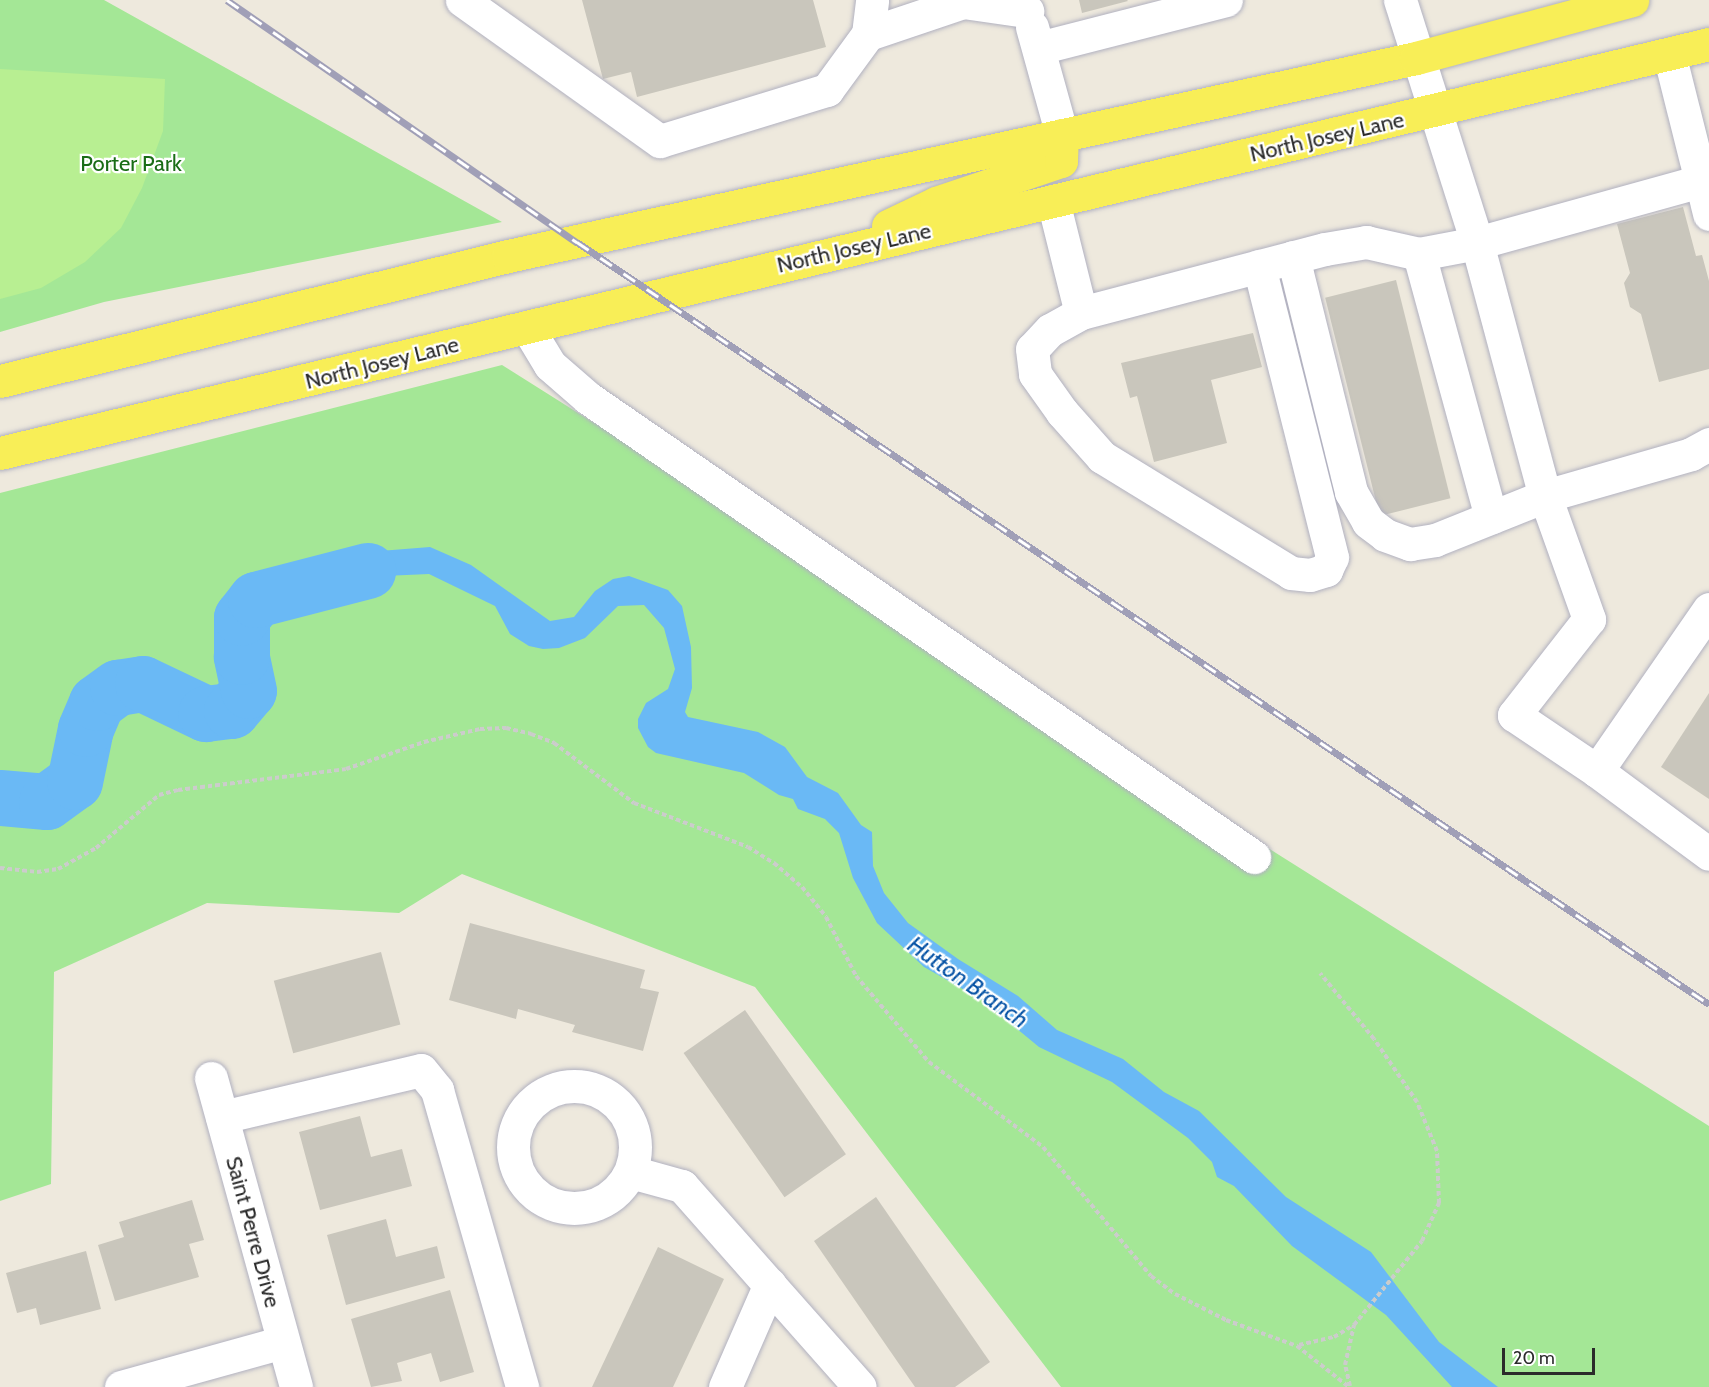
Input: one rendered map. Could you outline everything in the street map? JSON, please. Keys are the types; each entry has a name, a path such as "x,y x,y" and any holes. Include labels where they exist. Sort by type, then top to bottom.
{"main road":[{"path":"0,381 508,256 1416,58 1632,0"},
{"name":"North Josey Lane","path":"0,453 1433,112 1709,44"},
{"path":"830,254 936,203 1061,161 1062,135"}],"street":[{"path":"462,0 660,141 827,90 868,34 872,0"},
{"path":"1039,48 1226,0"},
{"path":"1400,0 1433,112 1477,243 1545,495 1589,620 1514,715 1597,771 1709,854"},
{"path":"868,34 963,2 1026,6 1062,135"},
{"path":"1669,54 1709,214"},
{"path":"1259,266 1332,557 1326,570 1310,575 1292,573 1102,457 1035,374 1032,349 1050,330 1081,313 1293,257 1366,242 1419,254 1477,243 1701,181"},
{"path":"1053,201 1081,313"},
{"path":"1419,254 1491,517"},
{"path":"1293,257 1351,492 1368,522 1385,535 1410,544 1436,540 1545,495 1691,454 1709,444"},
{"path":"528,327 550,365 588,398 1254,857"},
{"path":"1597,771 1709,609"},
{"path":"222,1117 421,1070 437,1090 522,1387"},
{"name":"Saint Perre Drive","path":"211,1078 296,1387"},
{"path":"631,1172 682,1186 860,1387"},
{"path":"725,1387 770,1284"},
{"path":"121,1387 283,1342"}],"path":[{"path":"0,868 37,872 58,870 96,848 159,795 178,790 346,770 424,742 480,729 506,728 531,734 554,743 634,803 748,847 774,863 802,887 820,909 856,976 929,1062 1043,1147 1151,1276 1175,1294 1226,1320 1298,1346 1350,1387"},
{"path":"1298,1346 1334,1337 1354,1324 1390,1282 1432,1223 1439,1203 1437,1151 1430,1128 1398,1071 1320,973"},
{"path":"1350,1387 1345,1365 1354,1324"}],"green space":[{"name":"Porter Park","path":"0,0 104,0 502,222 104,302 0,332"},
{"path":"0,69 165,79 163,131 142,188 121,228 85,262 41,288 0,299"},
{"path":"502,365 1709,1126 1709,1387 1061,1387 755,987 462,874 399,913 207,903 54,972 51,1184 0,1201 0,493"}],"water":[{"path":"430,547 471,565 550,621 574,617 595,591 613,579 629,576 668,590 682,606 691,647 692,688 685,712 688,717 758,732 785,747 807,777 838,793 861,825 872,832 873,866 884,893 908,923 958,959 1018,996 1057,1030 1123,1059 1164,1092 1199,1111 1286,1197 1371,1252 1439,1342 1498,1387 1452,1387 1386,1315 1292,1246 1234,1186 1217,1177 1212,1162 1188,1138 1112,1082 1039,1047 982,1000 924,967 877,923 853,878 839,833 825,819 798,809 793,799 779,795 744,773 656,753 648,747 638,728 638,719 646,703 668,689 675,669 664,628 644,605 618,606 585,638 559,648 543,649 529,646 510,634 495,606 429,574 361,577 329,596 298,605 287,568 367,552"}],"building":[{"path":"582,0 813,0 826,47 637,97 631,72 603,79"},
{"path":"1079,0 1127,0 1128,1 1082,13"},
{"path":"1683,207 1696,256 1702,255 1709,281 1709,369 1659,382 1641,314 1630,307 1624,283 1630,273 1617,224"},
{"path":"1396,280 1450,498 1380,516 1325,298"},
{"path":"1253,333 1262,367 1211,380 1227,443 1154,462 1137,396 1130,398 1121,363"},
{"path":"1709,693 1709,799 1661,767"},
{"path":"470,923 645,970 640,988 659,992 643,1051 572,1032 575,1025 518,1009 516,1019 449,1000"},
{"path":"381,952 400,1024 293,1053 274,981"},
{"path":"745,1010 846,1154 785,1197 684,1053"},
{"path":"360,1116 371,1157 402,1149 412,1186 320,1210 299,1132"},
{"path":"876,1197 990,1362 955,1387 915,1387 814,1241"},
{"path":"192,1200 204,1240 189,1244 199,1277 115,1301 98,1245 124,1237 119,1222"},
{"path":"386,1219 396,1257 437,1246 445,1278 346,1305 327,1235"},
{"path":"658,1247 724,1279 673,1387 592,1387"},
{"path":"86,1251 101,1309 40,1325 36,1308 17,1313 6,1273"},
{"path":"450,1290 474,1372 440,1382 431,1353 397,1363 402,1381 371,1387 351,1319"}],"waterway":[{"name":"Hutton Branch","path":"0,798 47,802 75,782 86,729 97,703 118,688 143,684 206,714 232,711 249,691 242,657 242,618 256,600 368,571"}],"railway":[{"path":"227,0 577,242 1709,1004"}]}
